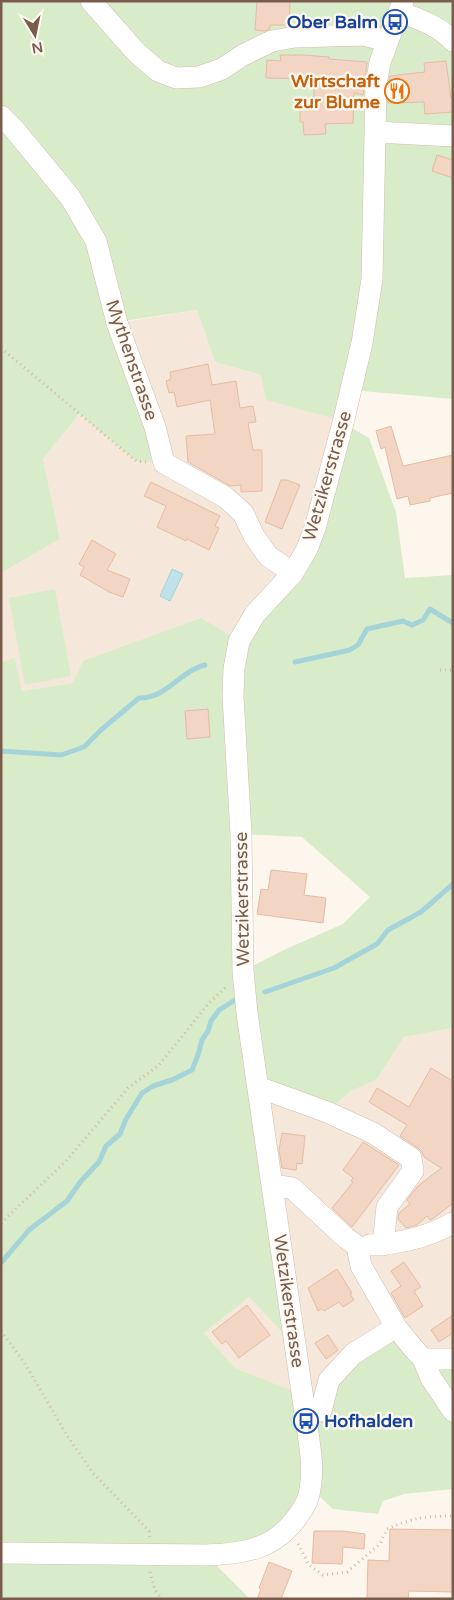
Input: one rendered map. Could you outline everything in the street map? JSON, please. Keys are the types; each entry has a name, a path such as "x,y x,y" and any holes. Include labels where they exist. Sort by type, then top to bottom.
{"street":[{"path":"91,1 136,52 158,71 176,78 199,77 222,69 243,55 272,41 287,38 363,35 388,41"},
{"path":"401,6 446,34 453,41"},
{"name":"Wetzikerstrasse","path":"1,1553 228,1554 254,1549 274,1541 290,1528 305,1506 310,1489 312,1465 247,1012 243,971 241,834 233,696 234,669 239,641 255,614 293,573 307,550 316,528 343,423 362,343 372,279 376,85 380,62 401,6"},
{"name":"Mythenstrasse","path":"1,116 14,128 70,197 96,241 117,322 155,427 164,463"},
{"path":"376,132 453,136"},
{"path":"164,463 225,497 243,513 254,536 268,556 293,573"},
{"path":"258,1087 327,1112 373,1133 411,1158 413,1171 387,1207 383,1244"},
{"path":"272,1185 292,1188 357,1246 383,1244 423,1236 453,1223"},
{"path":"357,1246 361,1266 396,1327 423,1359 431,1378 453,1412"},
{"path":"321,1411 329,1380 353,1354 396,1327"},
{"path":"423,1359 453,1359"}],"path":[{"path":"1,348 136,460 164,463"},
{"path":"440,670 453,670"},
{"path":"1,1223 66,1161 128,1088 159,1064 209,1003 243,971"},
{"path":"1,1332 24,1362 68,1437 93,1473 149,1531 150,1570 155,1590 162,1599"},
{"path":"304,1556 309,1566 323,1575 347,1572 380,1544 387,1530 410,1520 431,1516 453,1516"}],"shaded area":[{"path":"197,310 215,362 261,375 343,421 315,528 239,641 73,683 22,691 15,659 1,662 1,573 60,539 43,459 79,414 136,460 117,323"},
{"path":"453,1028 453,1359 321,1411 302,1395 235,1368 204,1333 249,1297 295,1345 258,1087 327,1112 351,1091 376,1080 404,1037"}],"green space":[{"path":"1,1 453,1 453,399 351,390 343,421 266,400 261,375 215,362 197,310 117,322 164,463 136,461 79,414 43,459 60,539 1,573"},
{"path":"343,423 369,438 396,512 405,578 453,575 453,1028 404,1037 376,1080 351,1091 327,1112 258,1087 295,1346 249,1297 204,1333 235,1368 303,1395 306,1421 329,1380 396,1327 413,1348 453,1359 453,1489 404,1494 383,1501 378,1514 333,1509 311,1489 290,1528 207,1556 250,1599 1,1599 1,662 15,658 22,691 73,683 83,661 201,618 240,641 293,573","holes":["241,834 302,837 370,897 343,924 286,949 243,971"]},
{"path":"55,589 71,676 25,685 9,598"}],"water":[{"path":"172,569 183,574 170,601 160,596"}],"building":[{"path":"257,1 290,1 289,25 270,25 270,29 264,31 255,30"},
{"path":"280,55 329,57 329,59 367,62 363,95 354,93 353,123 325,124 326,134 304,135 303,122 300,122 300,106 314,106 314,79 266,78 267,60 281,61"},
{"path":"446,61 451,98 453,98 453,112 425,114 424,102 388,103 390,76 425,72 424,63"},
{"path":"437,155 453,160 453,178 432,171"},
{"path":"208,364 212,385 236,381 240,408 253,406 256,422 248,423 253,450 262,450 262,491 241,492 241,485 230,486 188,462 186,436 215,434 210,400 177,407 174,392 169,393 166,381 171,379 170,372"},
{"path":"391,426 403,466 453,455 453,493 430,498 430,501 410,505 408,496 397,499 385,447 381,449 376,431"},
{"path":"281,480 287,480 300,485 282,529 265,522"},
{"path":"151,482 220,516 215,526 219,528 209,550 157,527 166,506 144,496"},
{"path":"92,540 116,554 107,570 130,579 123,597 109,592 80,575 84,567 79,564"},
{"path":"208,709 210,737 187,739 185,711"},
{"path":"271,870 307,874 304,895 326,898 323,923 257,914 261,889 268,890"},
{"path":"431,1068 453,1081 453,1203 434,1218 430,1220 427,1216 417,1225 406,1228 398,1219 399,1213 410,1204 407,1200 417,1187 441,1168 424,1157 418,1148 400,1136 407,1125 369,1102 377,1088 409,1107"},
{"path":"282,1133 305,1136 302,1164 297,1163 296,1170 282,1168 279,1150"},
{"path":"363,1142 399,1165 352,1227 332,1208 353,1182 351,1181 353,1178 343,1170"},
{"path":"404,1262 421,1287 414,1291 423,1306 405,1318 391,1293 401,1286 391,1271"},
{"path":"337,1269 352,1293 350,1294 354,1300 343,1307 339,1302 324,1311 322,1309 318,1311 308,1288"},
{"path":"247,1305 270,1335 239,1358 226,1341 222,1344 212,1332"},
{"path":"453,1315 453,1333 439,1342 431,1330"},
{"path":"328,1335 338,1350 326,1359 315,1343"},
{"path":"390,1529 453,1530 453,1592 409,1591 408,1599 367,1599 368,1560 389,1561"},
{"path":"314,1531 343,1531 365,1534 364,1549 343,1547 342,1564 312,1563"},
{"path":"269,1562 292,1571 281,1599 257,1599 261,1589 259,1588"}],"waterway":[{"path":"295,662 350,650 358,645 367,629 403,621 412,625 423,620 430,609 453,623"},
{"path":"1,751 61,755 84,747 139,698 157,694 188,673 205,665"},
{"path":"265,992 334,968 377,944 388,930 421,912 453,884"},
{"path":"1,1263 29,1230 67,1201 81,1181 99,1162 106,1146 120,1134 126,1119 142,1093 153,1086 172,1080 192,1070 202,1040 208,1031 211,1021 219,1010 235,1000"}],"place":[{"name":"Ober Balm","path":"395,22"},
{"name":"Wirtschaft zur Blume","path":"397,91"},
{"name":"Hofhalden","path":"306,1421"}]}
